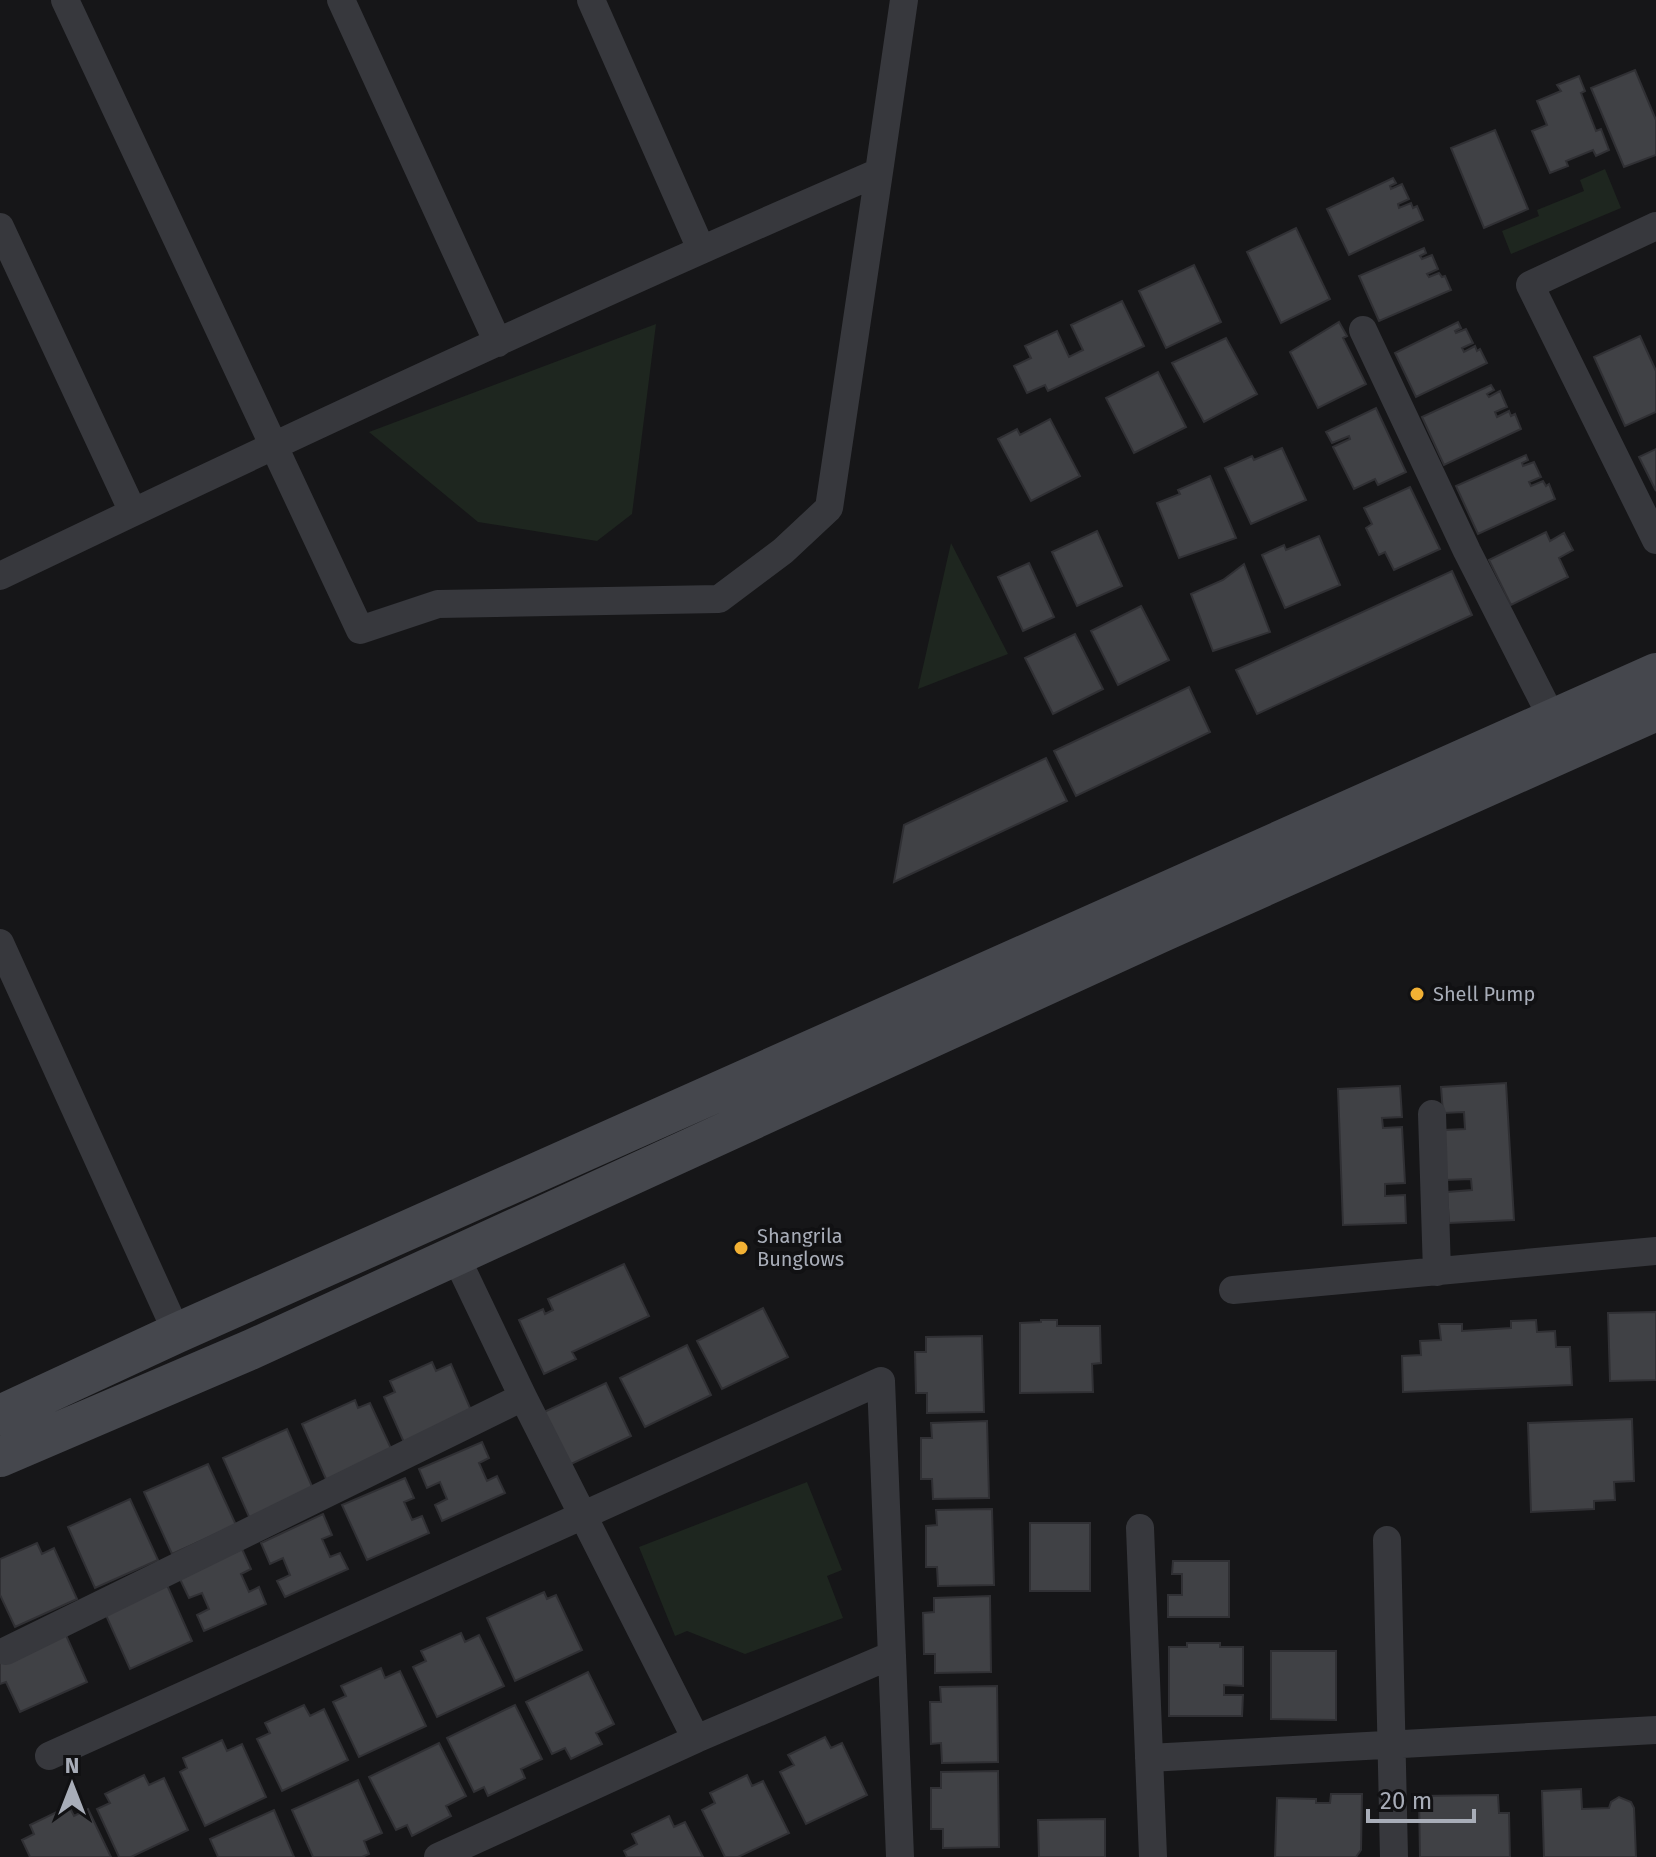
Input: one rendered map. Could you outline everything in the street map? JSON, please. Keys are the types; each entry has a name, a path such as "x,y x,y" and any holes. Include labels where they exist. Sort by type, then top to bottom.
{"main road":[{"path":"0,1415 177,1333 1656,673"},
{"path":"0,1457 250,1350 1148,939 1656,711"}],"street":[{"path":"65,0 360,630 438,604 719,599 783,551 829,508 904,0"},
{"path":"341,0 498,343"},
{"path":"591,0 701,249"},
{"path":"0,576 701,249 879,172"},
{"path":"1656,226 1530,285 1656,540"},
{"path":"0,227 133,512"},
{"path":"1363,330 1467,551 1552,718"},
{"path":"0,943 177,1333"},
{"path":"1432,1114 1437,1272"},
{"path":"1233,1290 1656,1251"},
{"path":"455,1255 523,1397 696,1739"},
{"path":"49,1756 881,1381 900,1857"},
{"path":"6,1651 523,1397"},
{"path":"1140,1528 1153,1857"},
{"path":"1387,1540 1394,1857"},
{"path":"438,1857 696,1739 892,1655"},
{"path":"1149,1758 1656,1730"}],"shaded area":[{"path":"1605,169 1621,208 1511,254 1502,231 1539,216 1537,210 1584,191 1580,180"},
{"path":"656,324 632,514 597,541 478,522 369,432"},
{"path":"951,543 1008,654 918,689"},
{"path":"807,1482 842,1570 827,1576 843,1618 745,1654 687,1631 675,1636 639,1547"}],"building":[{"path":"1635,70 1656,120 1656,155 1624,167 1591,88"},
{"path":"1579,76 1585,91 1581,93 1596,131 1601,129 1609,150 1596,156 1593,150 1566,161 1568,166 1550,173 1532,131 1547,125 1537,101 1561,91 1557,85"},
{"path":"1495,130 1528,209 1484,228 1451,148"},
{"path":"1393,178 1396,183 1390,186 1391,189 1402,184 1409,199 1398,204 1399,208 1411,203 1413,208 1417,206 1423,220 1349,255 1327,209"},
{"path":"1296,228 1330,299 1281,323 1247,252"},
{"path":"1424,248 1426,253 1420,256 1422,259 1432,255 1438,269 1427,274 1429,277 1439,273 1445,276 1451,290 1379,321 1359,276"},
{"path":"1194,265 1221,322 1166,348 1139,291"},
{"path":"1122,301 1144,346 1048,391 1045,385 1027,393 1014,366 1031,358 1025,346 1057,331 1069,357 1083,350 1071,325"},
{"path":"1339,322 1347,336 1343,338 1366,384 1318,408 1290,352"},
{"path":"1458,322 1461,328 1456,333 1466,329 1473,343 1462,348 1464,352 1475,346 1487,363 1416,397 1395,353"},
{"path":"1640,336 1656,371 1656,412 1625,426 1594,357"},
{"path":"1226,338 1257,394 1204,422 1172,363"},
{"path":"1158,372 1186,427 1134,453 1106,398"},
{"path":"1491,385 1494,390 1487,394 1489,397 1500,391 1507,407 1495,412 1497,417 1509,411 1511,416 1515,414 1521,429 1444,465 1422,417"},
{"path":"1376,408 1406,472 1378,485 1375,479 1354,489 1333,447 1350,439 1349,436 1332,443 1326,432"},
{"path":"1050,419 1080,476 1031,501 998,439 1017,429 1020,435"},
{"path":"1282,448 1306,500 1251,524 1225,468"},
{"path":"1656,449 1656,491 1639,457"},
{"path":"1526,455 1528,460 1522,463 1523,466 1534,462 1541,477 1529,482 1531,486 1543,481 1546,486 1549,484 1555,499 1478,534 1456,486"},
{"path":"1210,476 1236,538 1179,558 1157,503 1180,494 1178,490"},
{"path":"1410,487 1440,549 1394,570 1385,552 1379,555 1366,528 1372,524 1364,508"},
{"path":"1097,531 1122,586 1077,606 1052,552"},
{"path":"1546,532 1550,541 1564,533 1573,550 1559,558 1568,577 1511,605 1489,560"},
{"path":"1319,536 1340,585 1285,608 1262,555 1284,545 1286,550"},
{"path":"1029,563 1054,617 1023,631 998,577"},
{"path":"1244,564 1270,632 1213,651 1191,594 1223,580"},
{"path":"1452,571 1472,615 1257,714 1236,670"},
{"path":"1141,606 1169,660 1118,685 1091,631"},
{"path":"1075,634 1103,689 1053,714 1025,658"},
{"path":"1189,687 1210,732 1076,796 1054,751"},
{"path":"1046,758 1067,801 894,882 904,825"},
{"path":"1506,1083 1514,1220 1449,1223 1447,1192 1472,1190 1471,1179 1446,1180 1444,1130 1465,1129 1464,1112 1443,1113 1441,1087"},
{"path":"1400,1086 1402,1117 1382,1118 1383,1128 1402,1127 1405,1183 1385,1184 1385,1196 1405,1195 1406,1223 1343,1225 1338,1089"},
{"path":"624,1264 649,1316 572,1352 576,1359 544,1374 519,1320 543,1309 545,1314 553,1310 548,1299"},
{"path":"763,1308 788,1357 722,1389 697,1341"},
{"path":"1656,1312 1656,1380 1610,1381 1608,1313"},
{"path":"1057,1320 1057,1326 1100,1326 1101,1363 1092,1364 1093,1392 1020,1393 1020,1323"},
{"path":"1536,1320 1537,1332 1555,1331 1556,1347 1570,1347 1572,1385 1403,1392 1402,1356 1421,1355 1420,1341 1441,1340 1439,1324 1462,1324 1462,1331 1511,1328 1511,1321"},
{"path":"982,1336 984,1412 927,1413 927,1393 916,1393 915,1352 926,1352 926,1337"},
{"path":"687,1345 711,1395 645,1427 620,1378"},
{"path":"432,1362 436,1371 451,1364 474,1417 406,1447 384,1397 395,1392 390,1381"},
{"path":"606,1383 631,1436 569,1465 544,1412"},
{"path":"355,1400 358,1408 370,1403 395,1457 329,1486 302,1424"},
{"path":"1632,1419 1634,1481 1614,1482 1615,1500 1594,1501 1594,1509 1531,1512 1528,1423"},
{"path":"987,1421 989,1498 933,1499 932,1479 921,1479 921,1438 932,1438 931,1423"},
{"path":"287,1429 314,1491 250,1519 223,1458"},
{"path":"482,1442 489,1458 479,1463 487,1481 497,1476 505,1493 442,1521 435,1505 447,1499 440,1482 427,1488 419,1469"},
{"path":"208,1464 236,1525 172,1554 144,1492"},
{"path":"405,1478 414,1498 404,1502 412,1520 422,1516 429,1533 367,1560 342,1505"},
{"path":"130,1499 158,1560 95,1588 68,1527"},
{"path":"992,1509 994,1585 938,1586 937,1567 926,1567 926,1526 937,1525 936,1510"},
{"path":"323,1514 332,1535 322,1539 330,1557 340,1553 348,1569 285,1597 277,1581 290,1575 283,1558 270,1564 261,1543"},
{"path":"1030,1523 1090,1523 1090,1591 1030,1591"},
{"path":"37,1543 42,1554 54,1548 77,1599 15,1627 0,1595 0,1559"},
{"path":"242,1549 251,1569 241,1574 249,1592 259,1587 266,1604 204,1631 197,1615 209,1609 202,1593 189,1598 179,1577"},
{"path":"1173,1561 1229,1561 1229,1617 1168,1617 1168,1595 1182,1595 1182,1574 1172,1574"},
{"path":"167,1585 192,1641 130,1669 105,1613"},
{"path":"544,1592 547,1599 556,1595 582,1650 515,1681 487,1618"},
{"path":"990,1596 991,1672 935,1673 935,1654 924,1654 923,1613 934,1612 934,1598"},
{"path":"65,1633 87,1682 20,1712 6,1682 0,1684 0,1661"},
{"path":"461,1633 465,1642 479,1635 504,1686 437,1717 413,1667 426,1661 421,1651"},
{"path":"1187,1643 1243,1647 1243,1686 1224,1685 1224,1695 1243,1695 1242,1716 1169,1716 1169,1647 1187,1647"},
{"path":"1271,1651 1336,1651 1336,1720 1271,1719"},
{"path":"381,1668 385,1678 400,1671 426,1726 359,1757 333,1702 346,1696 341,1686"},
{"path":"588,1672 614,1724 596,1733 602,1744 571,1759 565,1748 552,1754 526,1702"},
{"path":"997,1686 998,1762 942,1763 941,1743 931,1744 930,1702 941,1702 940,1687"},
{"path":"304,1705 310,1716 324,1709 348,1760 282,1791 257,1739 270,1733 265,1723"},
{"path":"515,1705 542,1759 521,1769 525,1778 488,1796 484,1787 474,1792 447,1738"},
{"path":"825,1737 831,1748 842,1743 867,1795 806,1824 780,1772 794,1765 788,1755"},
{"path":"222,1740 227,1751 242,1744 266,1797 205,1826 180,1772 187,1768 183,1758"},
{"path":"439,1743 466,1796 446,1806 451,1816 412,1836 407,1825 396,1830 369,1777"},
{"path":"998,1771 999,1847 943,1848 943,1829 931,1829 931,1788 941,1788 941,1772"},
{"path":"144,1775 149,1785 164,1778 188,1830 131,1857 119,1857 97,1809 110,1803 105,1794"},
{"path":"747,1775 752,1786 763,1781 789,1833 738,1857 725,1857 702,1810 715,1803 710,1793"},
{"path":"358,1780 382,1833 364,1841 369,1854 362,1857 313,1857 292,1810"},
{"path":"1581,1789 1582,1809 1609,1808 1611,1802 1619,1797 1631,1802 1634,1808 1636,1857 1544,1857 1542,1791"},
{"path":"1331,1794 1362,1794 1361,1850 1356,1857 1275,1857 1277,1798 1316,1799 1316,1803 1330,1803"},
{"path":"1498,1795 1499,1813 1509,1813 1510,1857 1420,1857 1419,1796"},
{"path":"69,1806 74,1816 88,1809 111,1857 30,1857 22,1840 34,1834 30,1825"},
{"path":"274,1810 294,1857 218,1857 210,1839"},
{"path":"669,1816 674,1827 685,1822 703,1857 627,1857 624,1851 637,1844 632,1834"},
{"path":"1105,1819 1105,1857 1039,1857 1038,1820"}],"place":[{"name":"Shell Pump","path":"1417,994"},
{"name":"Shangrila Bunglows","path":"741,1248"}]}
